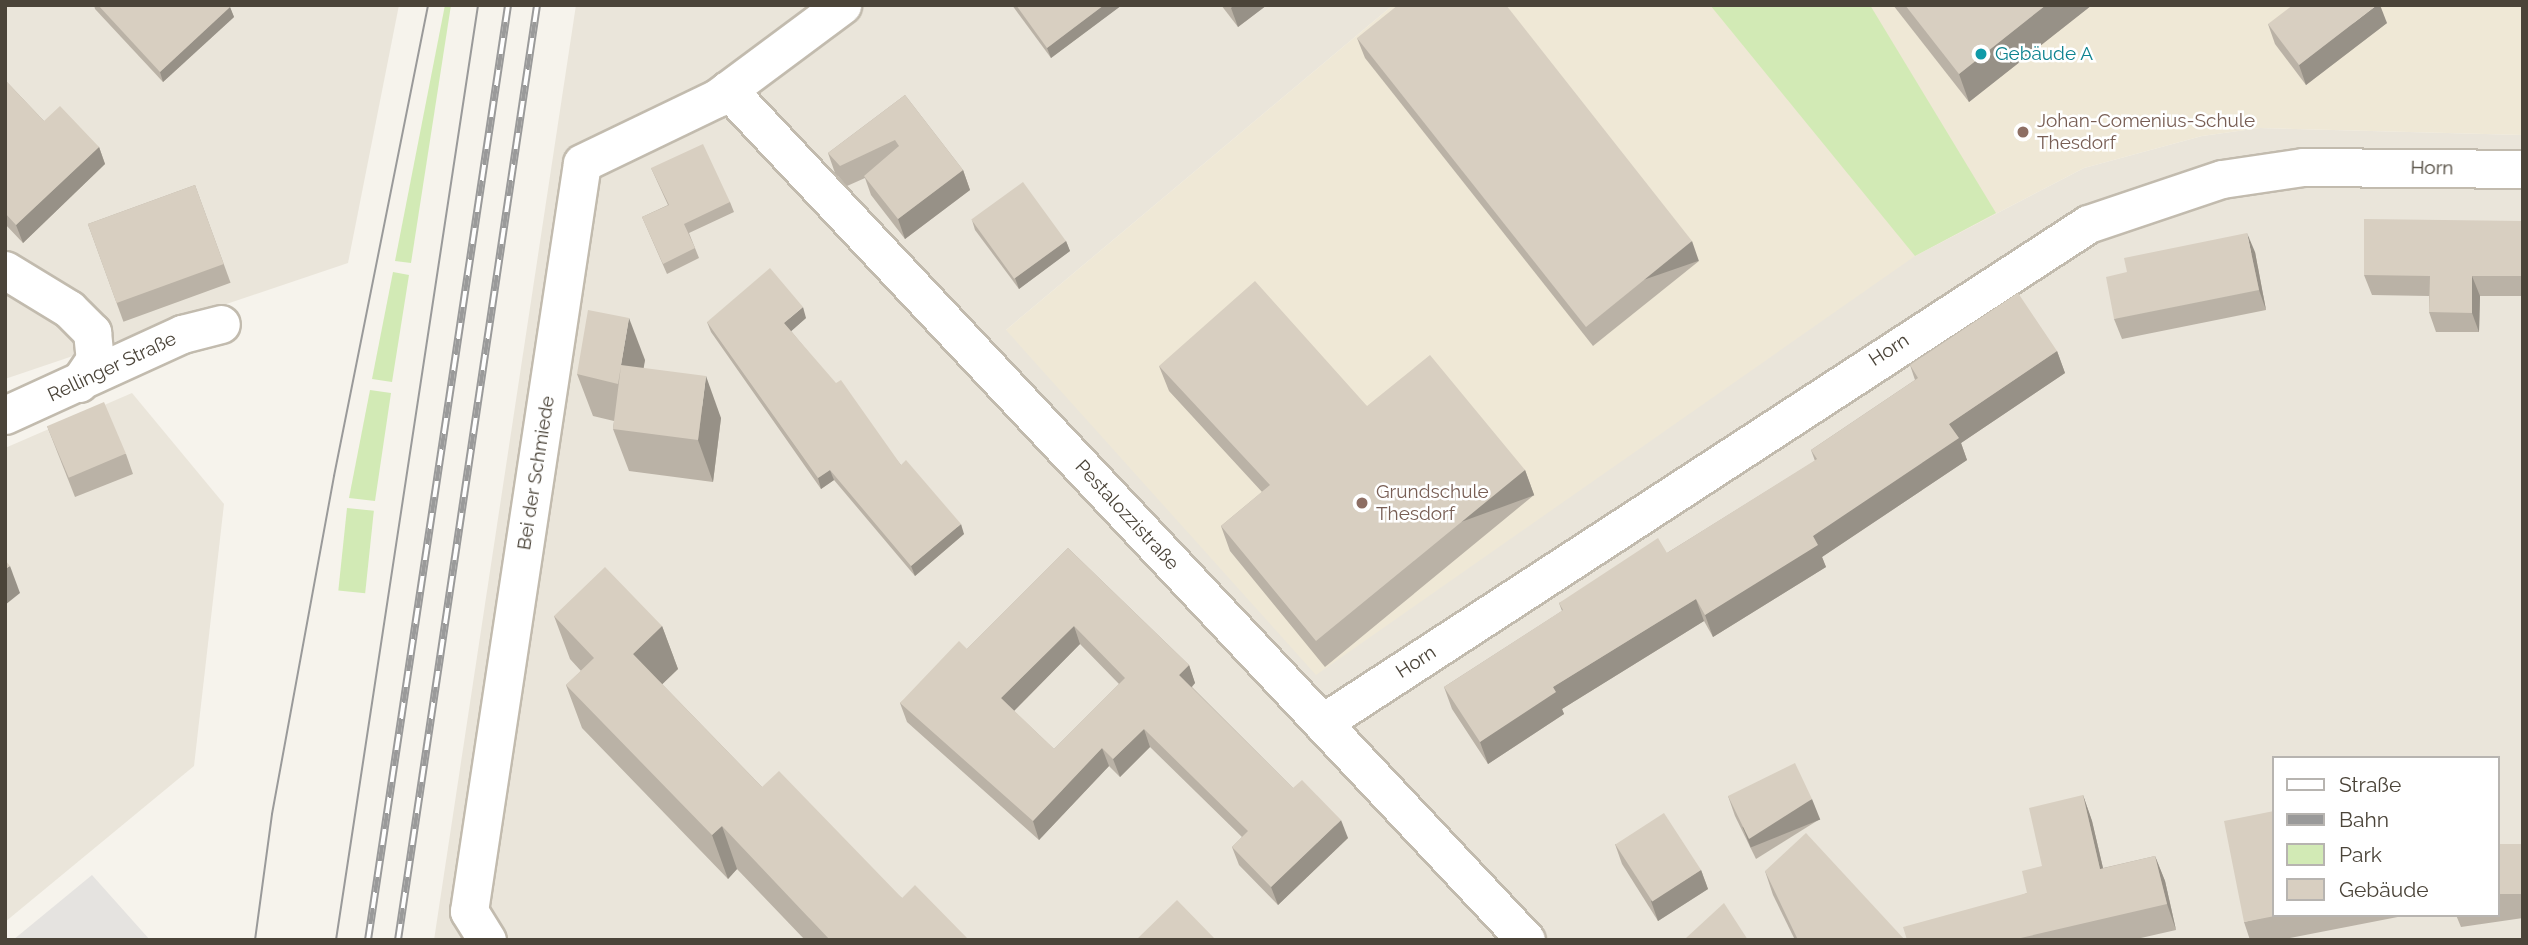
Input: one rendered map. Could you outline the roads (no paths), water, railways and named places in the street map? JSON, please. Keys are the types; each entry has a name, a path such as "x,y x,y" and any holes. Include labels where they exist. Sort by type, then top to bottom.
{"street":[{"path":"728,90 842,5"},
{"name":"Pestalozzistraße","path":"728,90 1526,940"},
{"name":"Bei der Schmiede","path":"487,940 470,911 582,163 728,90"},
{"name":"Horn","path":"1322,723 2088,224 2222,179 2303,167 2523,169"},
{"path":"5,270 69,309 92,332 94,359 79,383"},
{"name":"Rellinger Straße","path":"5,415 182,334 221,324"}],"tram line":[{"path":"255,940 272,814 334,476 428,5"},
{"path":"336,940 478,5"}],"railway":[{"path":"368,940 508,5"},
{"path":"398,940 537,5"}],"place":[{"name":"Gebäude A","path":"1981,54"},
{"name":"Johan-Comenius-Schule Thesdorf","path":"2023,132"},
{"name":"Grundschule Thesdorf","path":"1362,503"}]}
